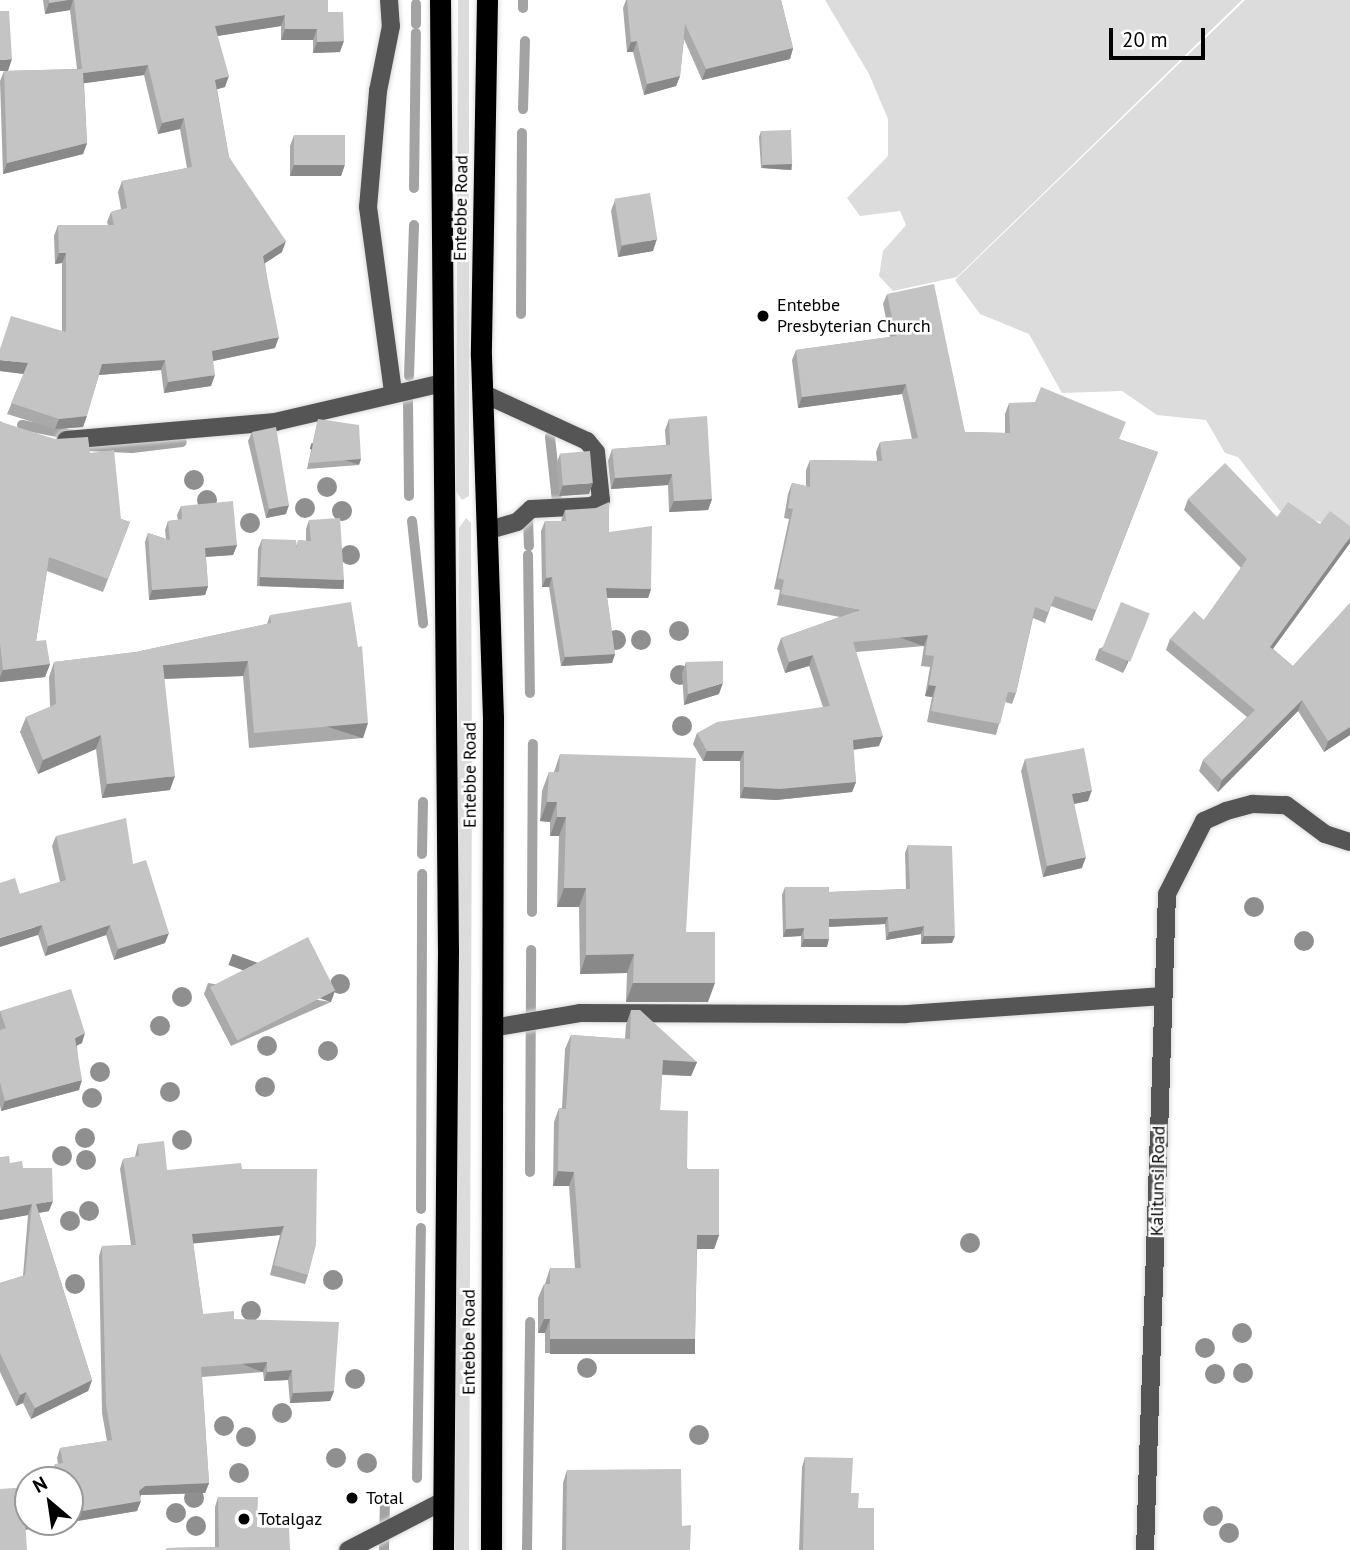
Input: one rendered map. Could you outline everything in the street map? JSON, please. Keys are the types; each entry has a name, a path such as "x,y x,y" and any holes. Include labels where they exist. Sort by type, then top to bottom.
{"highway":[{"name":"Entebbe Road","path":"440,0 448,950 442,1374 445,1500 443,1550"},
{"name":"Entebbe Road","path":"487,0 482,393 489,530 491,1550"}],"street":[{"path":"389,0 391,26 379,82 368,207 393,393"},
{"path":"44,438 112,438 275,422 442,383"},
{"path":"482,393 587,441 596,452 601,500 593,506 531,509 517,522 489,530"},
{"name":"Kalitunsi Road","path":"1145,1550 1158,1235 1161,996 1167,894 1204,821 1253,804 1286,805 1325,834 1350,842"},
{"path":"492,1028 580,1013 906,1014 1161,996"},
{"path":"355,1548 445,1500"}],"shaded area":[{"path":"458,0 469,0 469,496 462,500 456,491"},
{"path":"825,0 1242,0 957,277 893,291 879,276 883,251 906,225 900,211 860,216 847,198 888,156 888,119 869,74"},
{"path":"1245,0 1350,0 1350,530 1280,511 1238,457 1225,453 1206,420 1157,415 1122,391 1062,393 1029,334 980,314 955,280"},
{"path":"466,518 471,523 472,768 469,1550 455,1550 459,528"}],"building":[{"path":"74,0 328,0 328,12 343,12 344,41 317,42 317,29 285,29 285,15 215,26 229,76 215,80 229,157 286,241 263,256 279,337 212,351 215,375 168,382 165,360 102,364 87,416 59,419 11,403 28,363 0,360 0,349 11,316 66,332 66,253 59,253 58,225 114,225 111,212 127,208 122,181 192,167 184,118 162,123 148,65 83,73 87,143 7,163 4,71 82,69"},
{"path":"627,0 781,0 793,48 706,69 685,24 680,76 647,84 637,41 631,42"},
{"path":"0,11 9,11 12,59 0,60"},
{"path":"791,130 792,164 762,165 761,131"},
{"path":"294,135 345,135 345,165 294,165"},
{"path":"650,193 657,239 622,245 614,199"},
{"path":"934,284 965,432 1010,433 1009,403 1035,402 1041,387 1126,422 1119,439 1158,452 1096,610 1055,596 1048,612 1035,607 1016,693 1008,692 1000,724 931,711 936,686 929,685 934,656 925,655 928,635 853,642 883,736 853,740 856,782 780,789 744,787 744,751 707,751 697,733 717,722 830,706 813,655 789,662 781,638 860,610 781,594 784,580 778,578 793,509 788,508 792,483 810,487 810,460 882,461 880,442 918,438 906,384 802,397 796,350 896,336 887,294"},
{"path":"707,416 712,499 674,501 672,474 615,478 612,449 670,445 669,419"},
{"path":"318,419 359,425 361,459 309,463"},
{"path":"0,421 55,439 88,437 90,453 114,450 121,519 130,522 108,579 49,557 36,641 46,640 50,664 3,670 0,643"},
{"path":"276,427 289,505 269,509 252,432"},
{"path":"590,451 593,483 563,485 560,454"},
{"path":"1225,463 1277,517 1288,502 1320,524 1330,511 1350,526 1350,537 1270,647 1293,666 1350,603 1350,727 1328,741 1302,700 1222,780 1203,760 1255,710 1170,639 1194,611 1204,620 1247,559 1188,499"},
{"path":"233,501 237,545 205,548 208,586 152,590 148,533 170,540 168,521 182,519 181,506"},
{"path":"609,502 609,532 652,526 651,589 606,588 615,654 565,657 552,577 546,578 545,521 566,521 565,510 596,508"},
{"path":"340,518 344,580 260,577 262,539 296,540 297,549 298,540 311,541 309,520"},
{"path":"351,602 358,647 362,646 368,723 254,733 248,661 163,665 175,776 107,784 101,735 43,760 26,717 56,704 54,662 136,652 271,623 270,615"},
{"path":"1121,602 1150,614 1130,662 1102,650"},
{"path":"723,661 723,683 688,694 686,662"},
{"path":"1084,748 1092,790 1072,794 1086,857 1047,866 1025,759"},
{"path":"560,754 696,758 686,932 715,932 715,983 633,983 634,954 586,955 586,888 564,888 566,817 557,817 557,802 547,802 549,772 559,772"},
{"path":"126,818 133,864 146,860 169,933 118,949 110,925 48,946 42,925 0,938 0,883 15,878 20,894 66,880 56,836"},
{"path":"908,845 952,846 955,936 924,936 924,926 889,932 888,917 829,919 829,939 804,939 804,928 786,929 785,887 829,887 829,892 910,889"},
{"path":"308,937 335,990 237,1040 210,987"},
{"path":"71,989 85,1033 75,1038 82,1080 5,1101 0,1082 0,1030 6,1028 0,1011"},
{"path":"631,1010 640,1010 697,1062 663,1060 660,1110 688,1111 687,1169 719,1169 719,1235 697,1235 695,1339 550,1339 550,1319 544,1319 544,1284 550,1284 550,1268 581,1268 574,1172 558,1171 559,1108 566,1109 571,1035 630,1039"},
{"path":"164,1141 167,1170 241,1163 242,1169 317,1169 316,1245 308,1275 274,1265 284,1226 192,1234 203,1314 234,1311 234,1319 339,1322 334,1391 293,1393 292,1370 267,1372 267,1362 201,1367 209,1483 145,1486 139,1491 141,1501 84,1511 84,1466 55,1464 63,1463 60,1448 112,1440 106,1404 102,1246 136,1245 123,1159 139,1156 138,1144"},
{"path":"9,1156 10,1163 22,1161 23,1168 52,1168 53,1201 36,1204 92,1380 35,1408 26,1392 20,1395 0,1353 0,1283 25,1275 32,1204 0,1210 0,1157"},
{"path":"805,1457 853,1458 851,1493 859,1493 858,1508 874,1508 874,1550 803,1550"},
{"path":"681,1469 682,1526 691,1525 690,1550 566,1550 567,1470"},
{"path":"14,1488 14,1536 26,1536 27,1550 0,1550 0,1489"},
{"path":"218,1497 258,1497 257,1527 289,1528 290,1550 167,1550 219,1547"}],"waterway":[{"path":"523,0 523,8"},
{"path":"416,4 416,24"},
{"path":"414,188 416,33"},
{"path":"523,109 525,41"},
{"path":"521,314 522,133"},
{"path":"409,376 414,225"},
{"path":"408,400 409,496"},
{"path":"22,425 73,435"},
{"path":"550,437 558,511"},
{"path":"87,446 132,448 182,442"},
{"path":"528,519 529,546"},
{"path":"412,521 423,623"},
{"path":"528,555 530,693"},
{"path":"532,912 533,744"},
{"path":"422,854 423,802"},
{"path":"421,1209 422,874"},
{"path":"530,1172 531,950"},
{"path":"417,1478 421,1228"},
{"path":"527,1550 530,1322"},
{"path":"384,1550 385,1496"}],"place":[{"name":"Entebbe Presbyterian Church","path":"763,316"},
{"name":"Total","path":"352,1498"},
{"name":"Totalgaz","path":"244,1519"}]}
